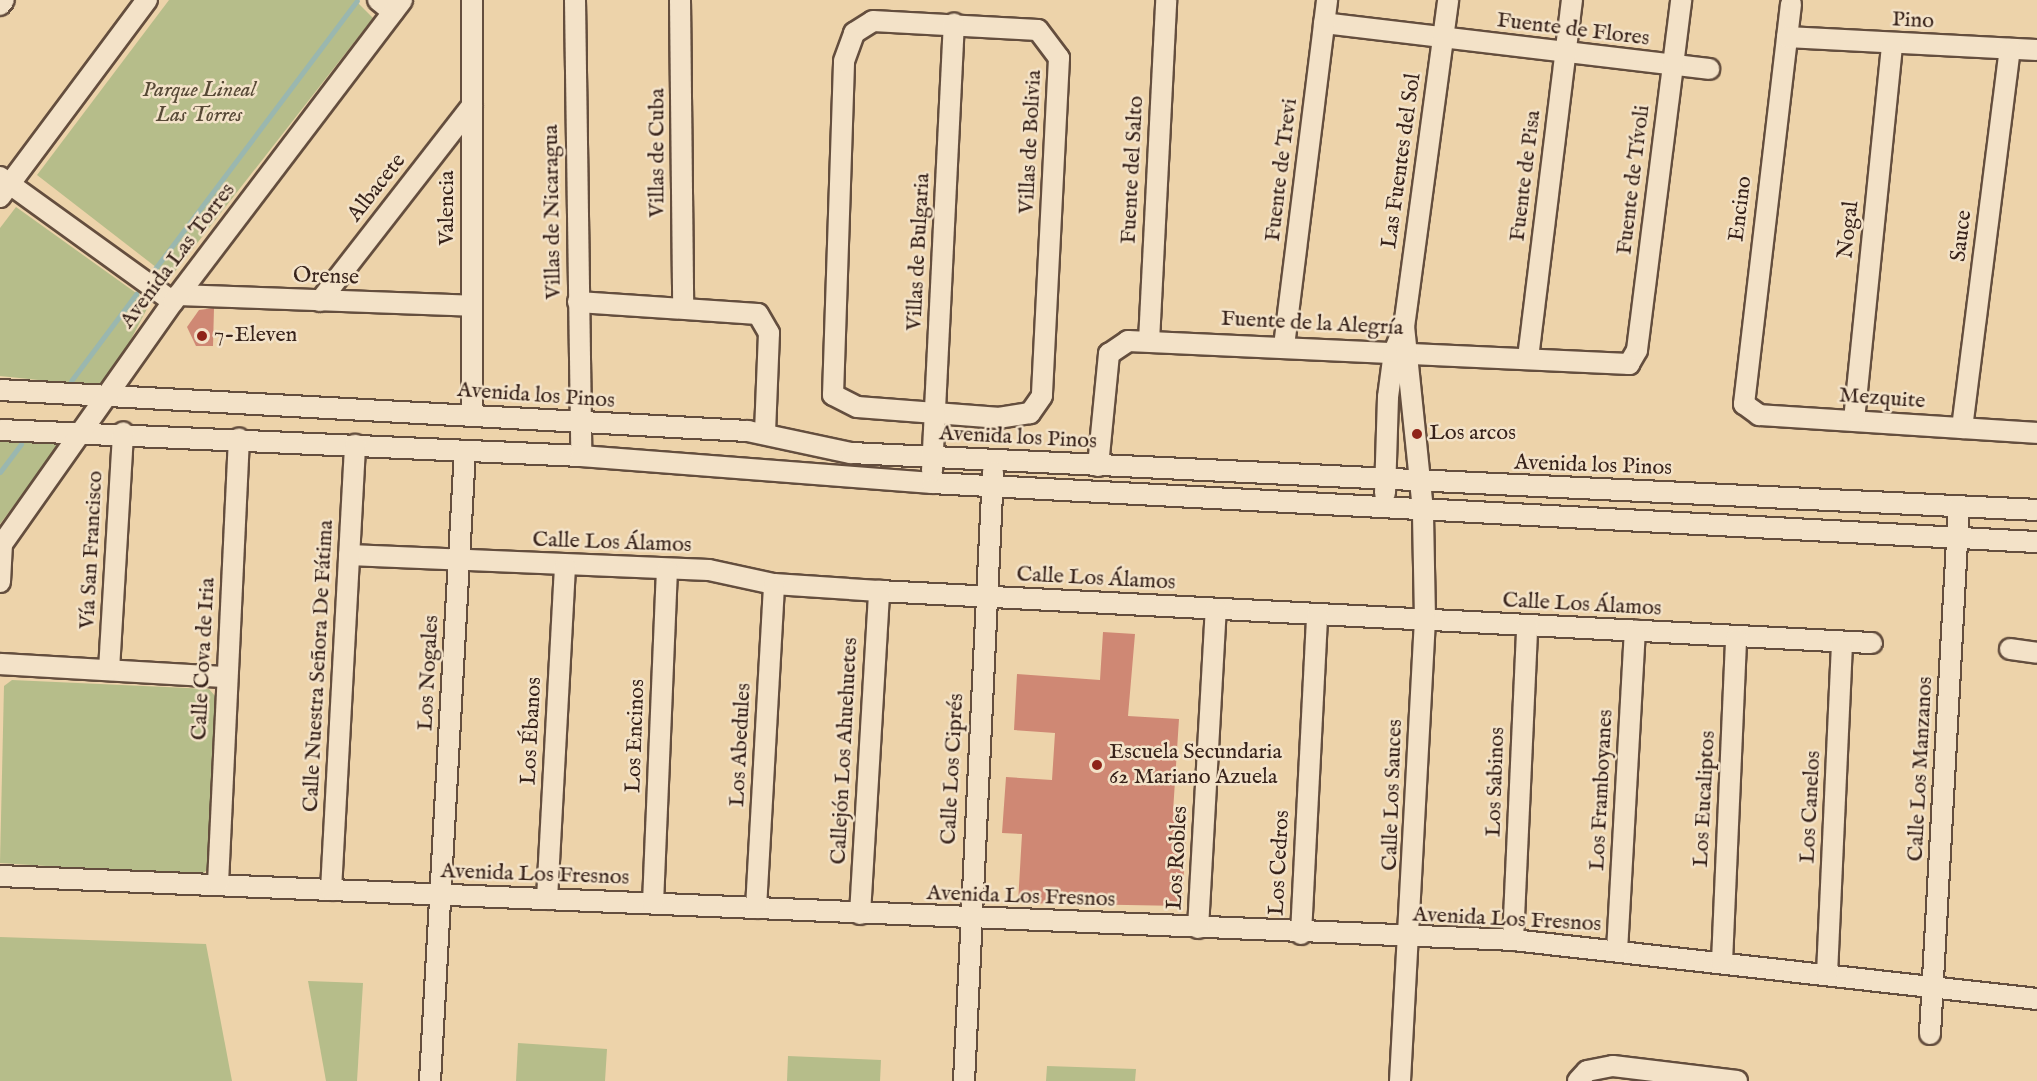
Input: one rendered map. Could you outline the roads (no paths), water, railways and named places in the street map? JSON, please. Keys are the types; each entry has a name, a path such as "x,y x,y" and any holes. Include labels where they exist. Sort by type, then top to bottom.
{"street":[{"path":"0,5 4,0"},
{"path":"147,0 3,186 175,299"},
{"name":"Valencia","path":"472,0 472,415"},
{"name":"Villas de Nicaragua","path":"575,0 581,456"},
{"name":"Villas de Cuba","path":"680,0 682,305"},
{"name":"Fuente del Salto","path":"1149,341 1166,0"},
{"name":"Fuente de Trevi","path":"1284,346 1328,0"},
{"name":"Las Fuentes del Sol","path":"1386,508 1385,480 1448,0"},
{"name":"Fuente de Pisa","path":"1528,358 1572,0"},
{"name":"Fuente de Tívoli","path":"1629,364 1637,350 1681,0"},
{"name":"Avenida Las Torres","path":"1,546 86,432 104,398 175,299 391,4"},
{"name":"Encino","path":"1743,388 1791,4"},
{"name":"Villas de Bolivia","path":"873,21 1038,30 1059,58 1042,396 1022,416 935,413 857,407 839,401 830,386 844,61 854,33 873,21"},
{"name":"Fuente de Flores","path":"1324,23 1565,54 1709,69"},
{"name":"Villas de Bulgaria","path":"932,483 954,24"},
{"name":"Pino","path":"1787,37 2037,50"},
{"name":"Nogal","path":"1854,420 1892,44"},
{"name":"Sauce","path":"1962,428 2010,49"},
{"name":"Albacete","path":"320,301 472,106"},
{"name":"Orense","path":"175,299 472,306"},
{"path":"578,303 682,305 749,310 765,320 765,434"},
{"name":"Fuente de la Alegría","path":"1098,466 1110,354 1121,343 1149,341 1284,346 1629,364"},
{"name":"Las Fuentes del Sol","path":"1402,352 1423,510"},
{"name":"Mezquite","path":"1743,388 1747,409 1759,415 2037,434"},
{"name":"Avenida los Pinos","path":"0,390 104,398 472,415 765,434 806,447 994,461 2037,510"},
{"path":"0,430 123,432 465,452 581,456 932,483 2037,542"},
{"name":"Vía San Francisco","path":"109,670 123,432"},
{"name":"Calle Cova de Iria","path":"218,884 239,438"},
{"name":"Calle Nuestra Señora De Fátima","path":"331,890 355,445"},
{"name":"Los Nogales","path":"430,1081 465,452"},
{"name":"Calle Los Ciprés","path":"964,1081 969,919 994,461"},
{"path":"1693,522 1695,494"},
{"name":"Calle Los Manzanos","path":"1930,1034 1959,506"},
{"name":"Calle Los Sauces","path":"1400,1081 1411,938 1425,619 1423,510"},
{"path":"0,582 1,546"},
{"name":"Calle Los Álamos","path":"350,555 728,573 774,584 879,591 1425,619 1736,639 1872,643"},
{"name":"Los Ébanos","path":"547,899 565,566"},
{"name":"Los Encinos","path":"653,903 667,570"},
{"name":"Los Abedules","path":"756,908 774,584"},
{"name":"Callejón Los Ahuehuetes","path":"860,914 879,591"},
{"name":"Los Robles","path":"1198,928 1215,610"},
{"name":"Los Cedros","path":"1301,934 1317,615"},
{"name":"Los Sabinos","path":"1514,940 1527,626"},
{"name":"Los Framboyanes","path":"1617,951 1635,631"},
{"name":"Los Eucaliptos","path":"1722,962 1736,639"},
{"name":"Los Canelos","path":"1827,974 1842,642"},
{"path":"2010,650 2037,653"},
{"path":"0,664 227,677"},
{"name":"Avenida Los Fresnos","path":"0,876 653,903 1301,934 1514,940 2037,999"},
{"path":"1578,1081 1587,1071 1613,1066 1688,1078 1737,1081"}],"waterway":[{"path":"154,270 357,1"},
{"path":"71,381 136,294"},
{"path":"0,472 21,444"}],"place":[{"name":"7-Eleven","path":"202,336"},
{"name":"Los arcos","path":"1417,434"},
{"name":"Escuela Secundaria 62 Mariano Azuela","path":"1097,765"}],"park label":[{"name":"Parque Lineal Las Torres","path":"199,102"}]}
